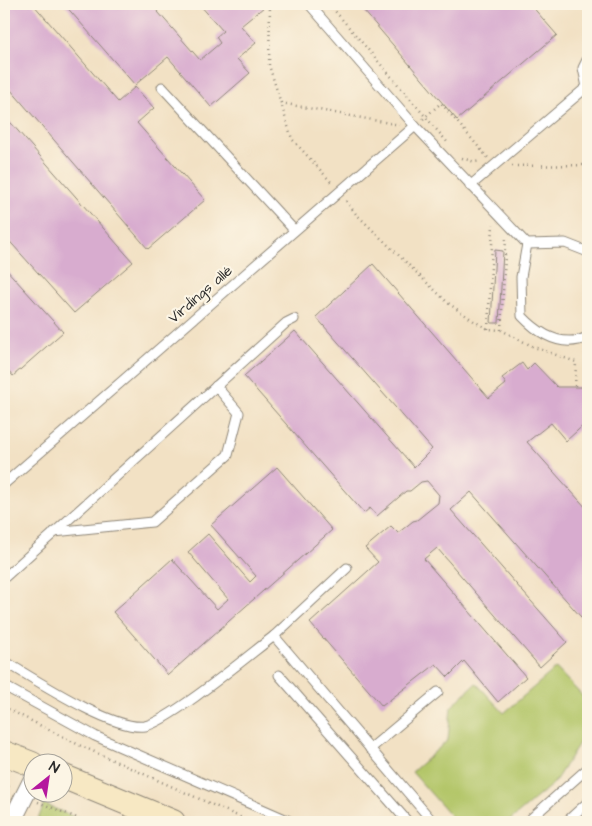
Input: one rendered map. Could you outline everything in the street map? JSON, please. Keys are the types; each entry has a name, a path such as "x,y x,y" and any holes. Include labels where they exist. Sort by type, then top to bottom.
{"main road":[{"path":"4,753 22,760"},
{"path":"72,780 173,822"}],"street":[{"path":"14,822 22,803"}],"lane":[{"path":"308,4 415,126 527,244 565,243 588,252"},
{"path":"470,186 588,86 583,68 588,58"},
{"path":"162,87 294,230"},
{"name":"Virdings allé","path":"4,484 415,126"},
{"path":"527,244 521,277 522,316 537,332 564,342 578,341 588,336"},
{"path":"4,578 286,323 294,319"},
{"path":"54,532 152,522 228,455 239,413 216,386"},
{"path":"4,661 100,715 125,724 145,726 168,715 274,636 348,568"},
{"path":"274,636 433,822"},
{"path":"279,675 408,822"},
{"path":"4,686 95,736 292,822"},
{"path":"370,749 438,692"},
{"path":"527,822 588,768"},
{"path":"566,822 588,802"}],"path":[{"path":"270,4 269,65 292,139 339,191 356,214 448,303 488,330 501,330 534,347 576,362 575,388"},
{"path":"329,4 427,115 453,148"},
{"path":"281,103 380,123 415,126 441,103 490,160 475,162 462,158 458,153"},
{"path":"498,162 510,166 588,166"},
{"path":"488,330 494,210"},
{"path":"501,330 507,224"},
{"path":"4,707 79,745 251,822"},
{"path":"54,804 86,822"}],"green space":[{"path":"556,668 588,702 588,729 554,783 508,822 456,822 412,772 448,740 451,707 476,683 504,713"},
{"path":"44,804 85,822 37,822"}],"building":[{"path":"4,4 33,4 118,102 135,87 154,108 137,123 205,200 148,249 4,82"},
{"path":"64,4 151,4 200,60 220,43 216,37 223,31 199,4 261,4 264,7 241,26 256,43 237,59 250,73 211,107 168,57 135,85"},
{"path":"358,4 530,4 557,35 457,120"},
{"path":"4,115 133,262 74,313 4,235"},
{"path":"495,250 503,251 499,323 491,323"},
{"path":"373,264 489,398 506,384 502,378 522,363 527,370 534,363 557,387 588,387 588,421 566,441 551,423 527,442 588,510 588,625 471,492 451,510 567,642 540,667 437,548 424,559 526,677 498,702 464,661 448,677 436,664 382,706 310,623 378,562 365,548 391,526 398,533 417,520 438,503 439,495 427,481 421,482 410,491 406,491 377,516 370,508 364,513 244,376 295,331 414,467 432,449 316,317"},
{"path":"4,267 63,332 13,376 4,365"},
{"path":"277,467 332,530 168,675 113,612 172,559 217,609 228,599 188,552 208,534 250,582 256,576 211,525"}]}
